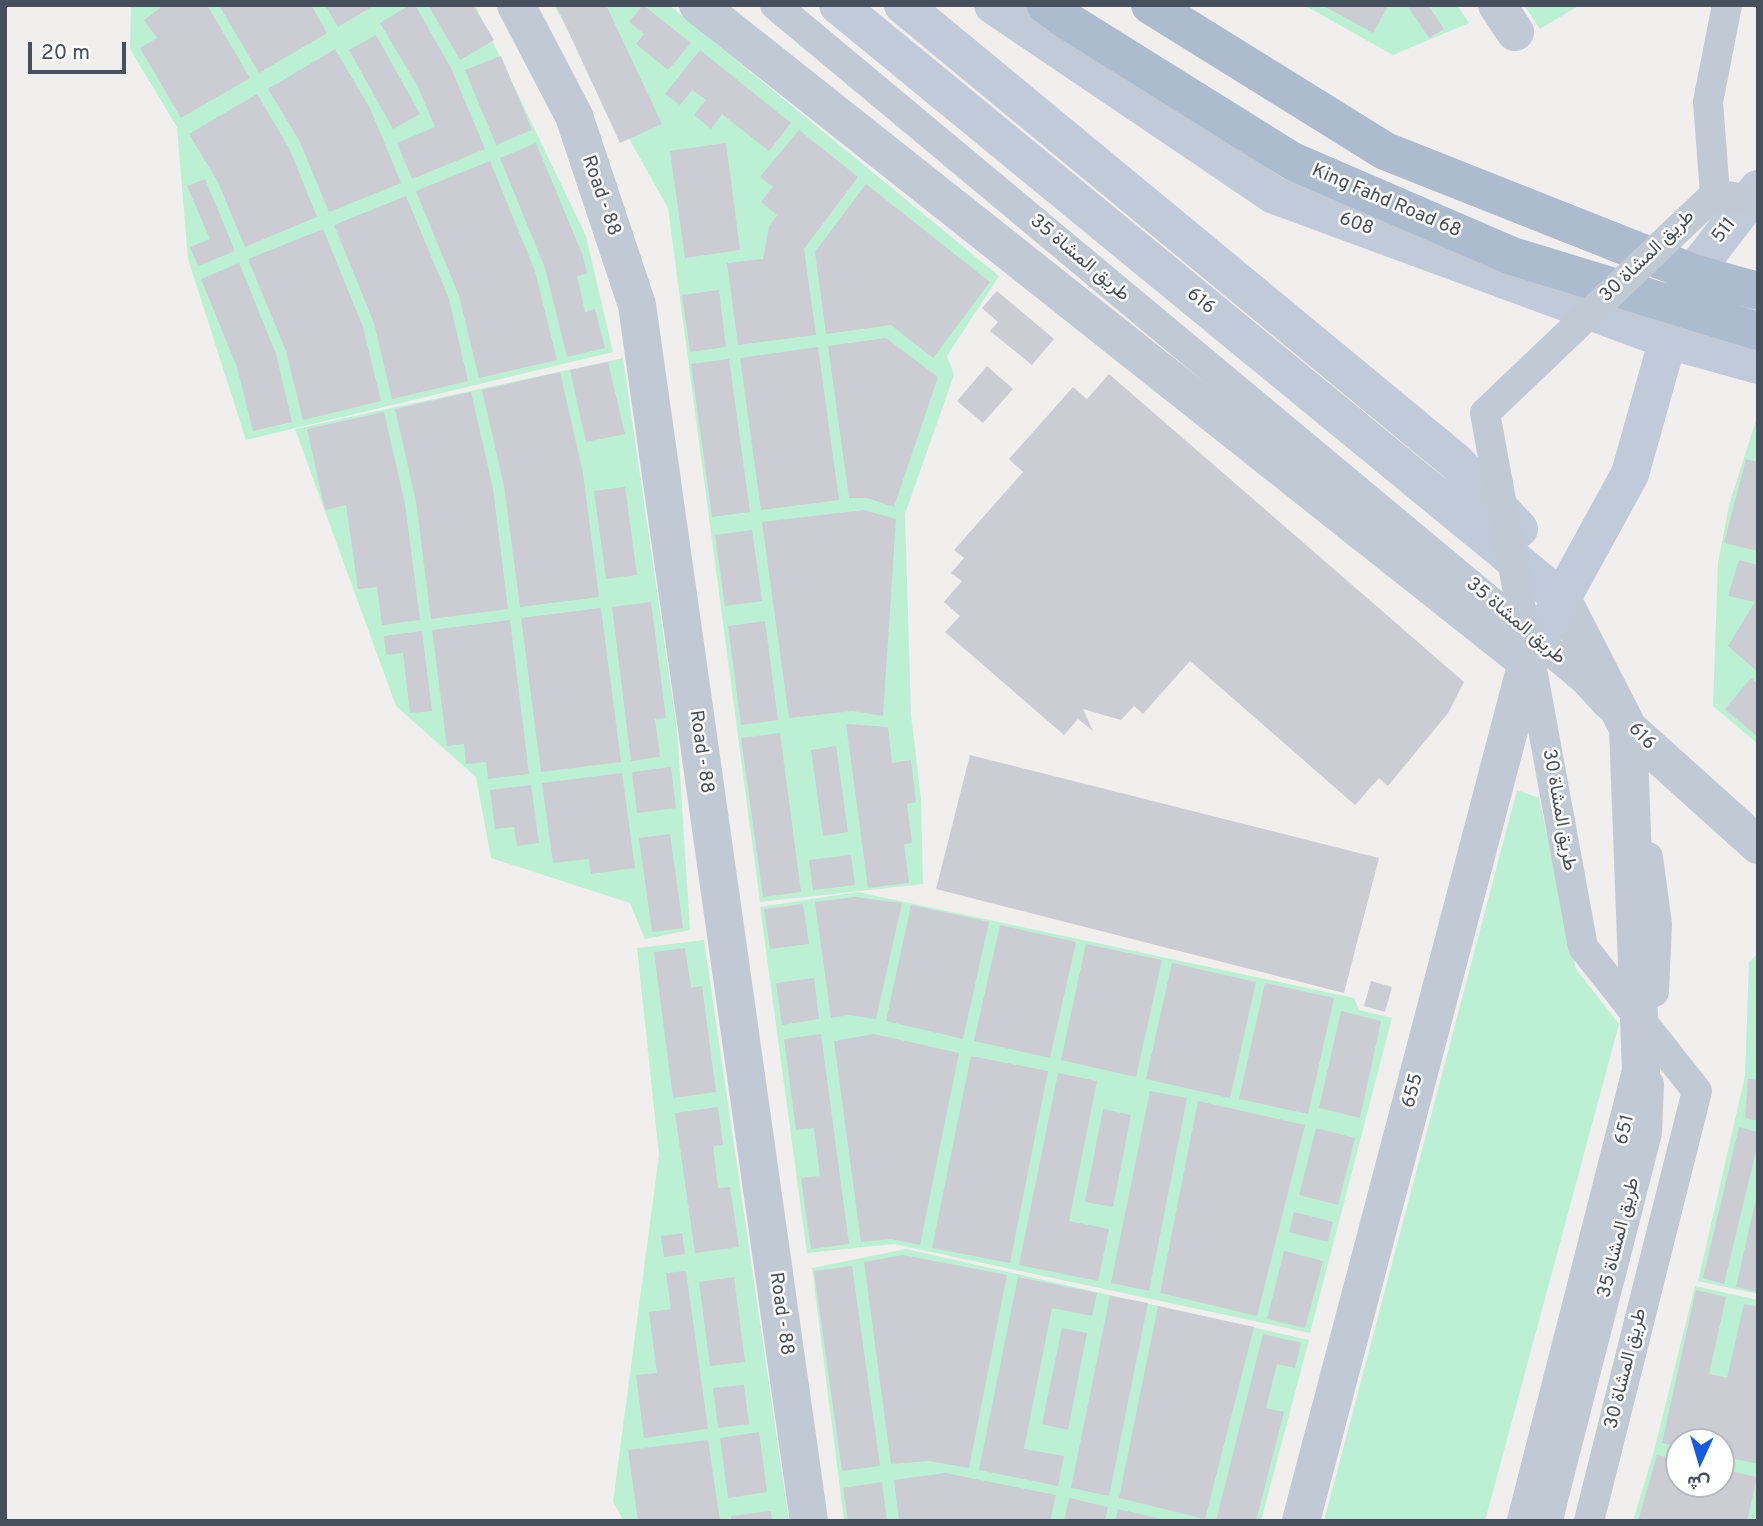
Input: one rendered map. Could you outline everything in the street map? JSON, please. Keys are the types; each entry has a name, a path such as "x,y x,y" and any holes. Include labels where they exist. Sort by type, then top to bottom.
{"main road":[{"name":"616","path":"838,5 1562,599"},
{"name":"616","path":"904,5 1456,462 1534,545 1562,599"},
{"name":"608","path":"993,5 1273,195 1679,306 1758,365"},
{"name":"King Fahd Road 68","path":"1046,5 1292,161 1512,256 1758,331"},
{"name":"King Fahd Road 68","path":"1150,5 1385,150 1679,306 1758,290"},
{"name":"511","path":"1679,306 1758,189"},
{"path":"1533,652 1630,474 1679,306"}],"street":[{"name":"Road - 88","path":"516,5 574,116 637,304 809,1521"},
{"path":"698,5 1533,652"},
{"name":"طريق المشاة 35","path":"775,5 1533,652 1585,680 1628,728 1657,924 1647,1133 1548,1521"},
{"path":"1726,9 1708,102 1714,194 1758,201"},
{"name":"طريق المشاة 30","path":"1589,1521 1697,1091 1583,947 1485,413 1714,194"},
{"name":"616","path":"1562,599 1628,728 1758,845"},
{"name":"655","path":"1301,1521 1533,652"},
{"name":"651","path":"1526,1521 1641,1071 1628,728"}],"green space":[{"path":"131,5 475,5 586,236 613,352 246,440 188,259 177,127 130,49"},
{"path":"554,5 669,5 999,276 947,356 954,375 905,514 911,715 921,798 923,884 760,902 668,208"},
{"path":"1304,5 1457,5 1469,23 1393,55"},
{"path":"1524,5 1580,5 1540,29"},
{"path":"623,358 677,729 690,930 645,939 630,903 491,858 476,777 396,706 295,429"},
{"path":"1758,414 1758,744 1713,706 1718,563 1729,505"},
{"path":"1517,790 1539,798 1576,969 1619,1024 1485,1521 1324,1521"},
{"path":"858,892 1354,998 1359,1010 1392,1018 1310,1333 894,1244 807,1253 760,907"},
{"path":"704,940 789,1521 624,1521 613,1502 659,1155 637,948"},
{"path":"1758,953 1758,1294 1698,1281 1745,1076 1749,962"},
{"path":"906,1249 1309,1340 1261,1521 844,1521 812,1268"},
{"path":"1695,1286 1758,1300 1758,1521 1633,1521 1654,1451"}],"building":[{"path":"158,5 207,5 250,78 181,118 140,48 157,38 144,20 160,8"},
{"path":"219,5 311,5 327,33 259,73"},
{"path":"325,5 375,5 338,27"},
{"path":"410,5 415,5 451,68 485,149 412,179 397,143 435,127 417,85 380,23"},
{"path":"428,5 473,5 494,40 460,60"},
{"path":"556,5 606,5 662,124 620,143"},
{"path":"643,5 691,43 668,70 636,44 644,34 629,22"},
{"path":"1322,5 1381,5 1387,8 1373,33"},
{"path":"1407,5 1428,5 1444,29 1429,38"},
{"path":"376,35 420,114 393,129 349,50"},
{"path":"335,49 370,108 401,183 329,212 300,142 268,89"},
{"path":"700,50 791,123 769,151 722,114 711,129 694,115 706,100 692,90 680,105 665,94"},
{"path":"501,56 532,130 496,145 465,70"},
{"path":"257,94 289,148 317,217 245,247 218,182 189,134"},
{"path":"799,130 858,177 804,249 816,335 738,345 727,263 763,259 769,227 777,215 761,202 773,187 760,177"},
{"path":"536,143 583,256 587,274 577,276 585,312 595,309 605,348 567,357 545,268 500,158"},
{"path":"726,143 740,250 685,258 670,151"},
{"path":"490,161 535,271 557,360 479,378 459,296 416,191"},
{"path":"205,179 235,251 198,266 190,247 210,239 187,186"},
{"path":"866,184 990,282 933,358 891,325 826,334 815,252"},
{"path":"406,196 449,299 468,381 392,399 374,323 334,225"},
{"path":"323,229 363,327 381,401 303,420 286,351 248,259"},
{"path":"239,263 276,354 292,422 253,431 237,367 201,279"},
{"path":"719,290 726,347 690,352 682,295"},
{"path":"997,291 1054,339 1032,365 990,331 998,322 982,308"},
{"path":"886,338 938,377 894,507 867,498 849,498 828,346"},
{"path":"818,347 839,500 761,510 740,358"},
{"path":"729,359 750,512 712,517 691,364"},
{"path":"608,362 625,434 586,442 570,370"},
{"path":"987,366 1013,389 983,423 957,401"},
{"path":"560,372 583,473 599,597 520,607 504,486 482,390"},
{"path":"1109,374 1464,682 1448,713 1388,786 1379,778 1355,805 1190,661 1143,714 1134,706 1121,720 1083,709 1093,731 1078,719 1064,735 945,632 960,616 944,602 962,581 951,573 964,558 954,550 1023,472 1009,459 1073,387 1087,399"},
{"path":"471,392 493,489 508,609 431,619 416,502 395,409"},
{"path":"384,412 405,504 420,620 382,625 377,587 358,589 346,505 325,510 307,429"},
{"path":"1746,459 1758,462 1758,551 1724,543"},
{"path":"625,487 637,575 606,579 594,491"},
{"path":"864,510 896,519 883,716 853,711 789,718 762,522"},
{"path":"752,530 762,601 725,606 715,535"},
{"path":"1739,560 1758,565 1758,672 1728,646 1755,602 1728,596"},
{"path":"651,602 666,718 655,719 660,757 631,761 612,607"},
{"path":"601,608 621,762 541,772 521,618"},
{"path":"510,620 529,774 488,779 486,762 466,764 464,744 447,746 432,630"},
{"path":"765,621 778,720 741,725 728,626"},
{"path":"422,631 432,711 410,713 403,653 386,655 384,636"},
{"path":"1751,678 1758,684 1758,737 1725,709"},
{"path":"846,724 888,727 892,763 911,760 916,802 907,804 912,843 904,844 909,883 868,888"},
{"path":"780,733 801,892 763,897 741,738"},
{"path":"836,746 848,832 823,836 811,750"},
{"path":"970,755 1379,858 1344,993 936,889"},
{"path":"671,767 676,808 637,813 632,772"},
{"path":"622,773 635,868 591,874 589,859 553,863 542,783"},
{"path":"531,785 539,843 517,846 514,827 495,829 490,790"},
{"path":"670,834 683,928 652,932 639,838"},
{"path":"851,855 855,885 813,890 809,860"},
{"path":"855,897 902,903 876,1019 849,1015 831,1018 815,902"},
{"path":"803,904 809,944 770,949 764,909"},
{"path":"911,905 989,922 963,1039 886,1021"},
{"path":"1000,925 1076,942 1050,1058 974,1041"},
{"path":"1086,944 1162,960 1136,1077 1061,1060"},
{"path":"685,948 691,988 702,986 716,1092 673,1098 654,952"},
{"path":"1172,963 1256,982 1230,1098 1146,1079"},
{"path":"814,978 819,1019 782,1025 776,983"},
{"path":"1371,981 1392,987 1385,1012 1364,1006"},
{"path":"1265,983 1334,998 1308,1114 1239,1099"},
{"path":"1341,1011 1381,1021 1360,1118 1319,1108"},
{"path":"821,1034 849,1244 811,1249 801,1178 820,1176 814,1128 796,1130 784,1039"},
{"path":"874,1034 959,1053 920,1245 891,1239 861,1242 834,1041"},
{"path":"971,1056 1048,1071 1010,1263 932,1248"},
{"path":"1058,1073 1097,1081 1069,1221 1109,1229 1098,1281 1019,1265"},
{"path":"1748,1079 1758,1080 1758,1121 1745,1118"},
{"path":"1150,1091 1187,1098 1149,1291 1111,1283"},
{"path":"1198,1101 1305,1125 1257,1316 1160,1293"},
{"path":"718,1107 723,1145 713,1146 718,1188 730,1187 739,1247 695,1253 675,1113"},
{"path":"1103,1109 1131,1115 1113,1207 1085,1202"},
{"path":"1739,1127 1758,1132 1758,1143 1724,1284 1703,1278"},
{"path":"1316,1128 1355,1138 1338,1205 1299,1195"},
{"path":"1758,1194 1758,1292 1736,1287"},
{"path":"1294,1212 1333,1222 1328,1242 1289,1232"},
{"path":"682,1233 685,1254 664,1257 661,1236"},
{"path":"1284,1251 1323,1261 1305,1328 1267,1319"},
{"path":"903,1255 1007,1275 969,1468 929,1461 891,1464 864,1262"},
{"path":"852,1266 880,1466 842,1471 814,1271"},
{"path":"686,1271 708,1429 644,1438 636,1375 657,1373 649,1312 671,1309 666,1273"},
{"path":"734,1277 745,1362 710,1366 699,1282"},
{"path":"1018,1277 1097,1293 1092,1316 1052,1308 1024,1449 1064,1456 1058,1486 979,1470"},
{"path":"1696,1290 1726,1297 1709,1374 1727,1378 1744,1304 1758,1307 1758,1464 1735,1459 1735,1428 1665,1428"},
{"path":"1110,1296 1148,1303 1109,1496 1071,1488"},
{"path":"1158,1306 1254,1327 1205,1519 1119,1498"},
{"path":"1062,1328 1087,1333 1068,1430 1042,1424"},
{"path":"1263,1334 1301,1343 1295,1368 1277,1364 1266,1408 1284,1412 1256,1521 1216,1521"},
{"path":"744,1385 749,1424 718,1428 713,1388"},
{"path":"759,1432 767,1492 728,1498 720,1438"},
{"path":"708,1440 720,1521 638,1521 628,1450"},
{"path":"1657,1455 1665,1457 1665,1498 1735,1498 1735,1472 1757,1477 1747,1521 1638,1521"},
{"path":"945,1473 1056,1495 1050,1521 899,1521 894,1480"},
{"path":"882,1482 887,1521 848,1521 843,1488"},
{"path":"1069,1498 1108,1507 1105,1521 1064,1521"},
{"path":"1118,1509 1166,1520 1166,1521 1115,1521"},
{"path":"771,1511 772,1521 731,1521 731,1516"}]}
